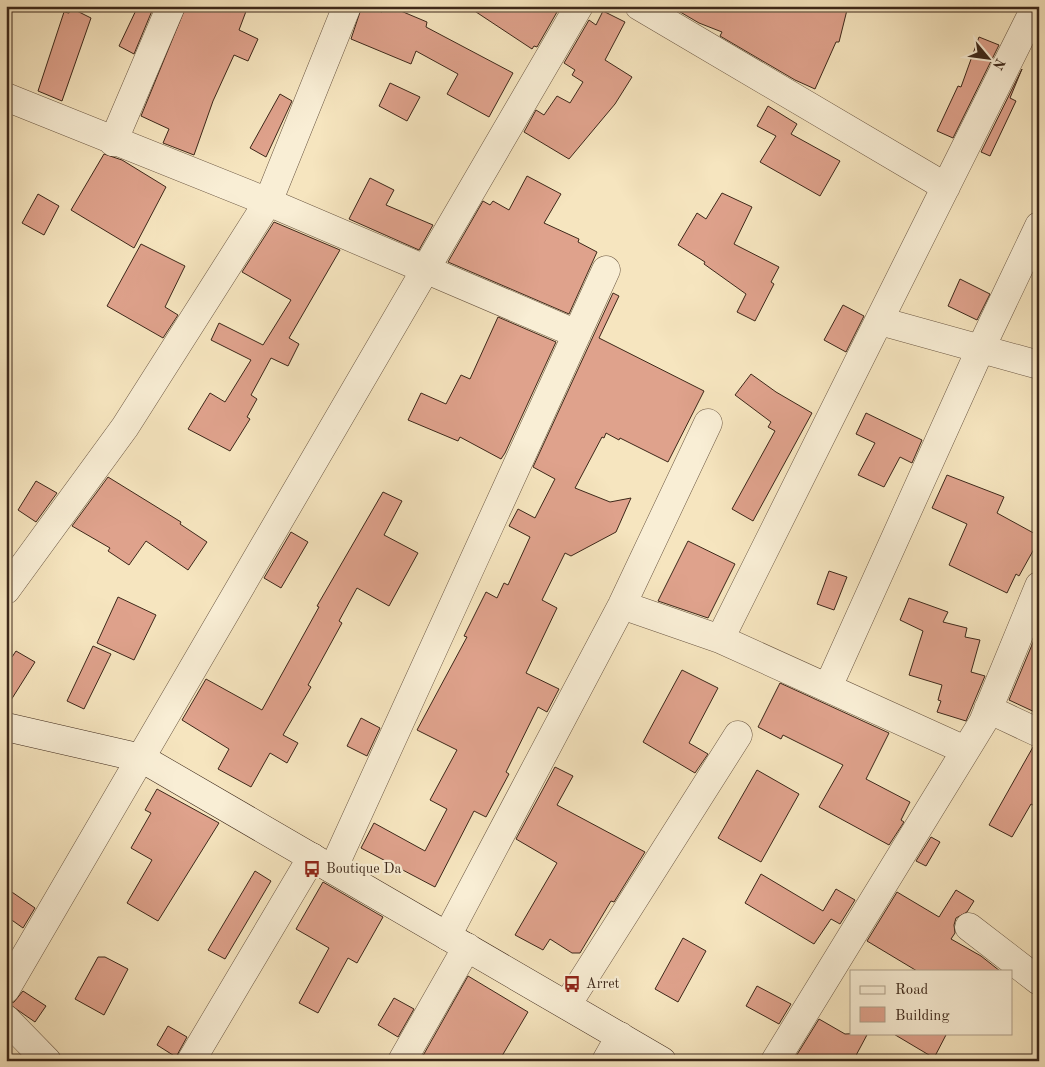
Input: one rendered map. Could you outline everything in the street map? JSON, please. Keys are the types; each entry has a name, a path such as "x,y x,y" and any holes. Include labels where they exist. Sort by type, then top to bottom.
{"street":[{"path":"113,142 171,6"},
{"path":"6,590 126,427 268,202 347,6"},
{"path":"6,989 580,6"},
{"path":"720,639 1036,6"},
{"path":"656,10 946,187"},
{"path":"6,97 113,142 268,202 577,334"},
{"path":"828,687 980,350 1039,226"},
{"path":"191,1061 322,863 606,270"},
{"path":"880,321 1039,365"},
{"path":"402,1061 457,942 622,605 708,423"},
{"path":"775,1061 965,750 988,709 1039,586"},
{"path":"622,605 720,639 965,750"},
{"path":"988,709 1039,733"},
{"path":"6,728 142,758 662,1061"},
{"path":"567,1006 738,735"},
{"path":"969,927 1039,981"},
{"path":"6,1019 47,1061"},
{"path":"606,1061 620,1036"}],"building":[{"path":"138,6 154,6 134,54 119,46"},
{"path":"186,6 248,6 239,30 258,39 248,61 234,55 213,101 194,155 163,143 169,129 141,116"},
{"path":"362,6 382,12 384,6 389,6 427,22 426,27 513,73 489,117 447,94 458,74 416,51 411,64 351,39"},
{"path":"467,6 546,6 557,12 537,47 534,46 532,49"},
{"path":"670,6 848,6 839,42 836,42 815,89 795,80 720,36 722,32 699,23"},
{"path":"71,8 91,18 62,101 38,91 64,12 69,13"},
{"path":"603,11 625,22 605,60 632,77 615,104 569,159 524,132 536,110 544,115 557,96 570,103 583,82 572,75 575,70 564,63 589,20 596,25"},
{"path":"979,37 999,45 953,138 937,131 958,86 961,87"},
{"path":"1022,69 1010,98 1016,101 990,156 981,152"},
{"path":"390,83 420,97 407,121 379,106"},
{"path":"280,94 292,101 266,157 250,148"},
{"path":"768,106 797,124 791,134 840,161 820,196 760,162 776,136 757,126"},
{"path":"104,154 122,160 166,187 134,248 71,210"},
{"path":"527,176 561,194 544,223 579,239 578,242 597,252 569,314 448,262 483,201 490,205 493,201 509,210"},
{"path":"370,178 394,190 386,205 433,225 419,250 349,219"},
{"path":"722,193 752,207 734,244 779,267 771,282 774,284 755,321 737,312 746,294 704,264 705,262 678,245 697,213 706,219"},
{"path":"38,194 59,206 44,235 22,223"},
{"path":"274,222 340,250 289,338 299,344 288,366 271,358 251,395 257,399 247,417 250,419 230,451 188,429 210,393 225,402 251,360 211,340 219,323 263,345 291,300 242,272"},
{"path":"141,244 185,266 165,307 178,315 163,338 107,306"},
{"path":"960,279 990,294 977,320 948,306"},
{"path":"613,293 619,296 599,338 704,391 668,462 620,438 619,440 606,433 604,438 602,437 575,488 610,502 631,498 616,532 571,556 565,553 542,600 557,608 526,673 559,689 547,712 538,707 506,772 509,774 486,817 474,811 435,887 361,848 374,823 425,851 447,809 430,800 457,750 417,730 467,637 464,636 486,592 497,598 504,583 508,585 530,537 509,526 518,509 535,518 555,479 533,467"},
{"path":"843,305 864,316 846,352 824,340"},
{"path":"498,317 556,342 501,459 460,437 458,441 408,420 421,393 446,404 461,375 470,379"},
{"path":"751,374 776,392 812,413 753,521 732,509 775,431 768,427 771,422 735,395"},
{"path":"866,413 922,440 912,463 900,457 884,487 858,475 875,443 856,434"},
{"path":"947,475 1004,497 997,513 1039,536 1039,540 1019,576 1016,574 1007,593 949,565 967,524 932,508"},
{"path":"108,477 181,522 180,524 207,542 188,570 146,541 129,565 108,551 110,548 72,526"},
{"path":"36,481 57,493 36,522 18,510"},
{"path":"383,492 402,501 384,535 418,553 389,606 357,588 339,621 342,623 308,685 311,687 283,735 298,743 287,763 270,753 251,787 218,769 229,749 182,720 206,679 262,710 319,607 317,606"},
{"path":"291,532 308,542 281,588 264,578"},
{"path":"688,541 735,564 708,618 658,601"},
{"path":"829,571 847,577 834,610 817,604"},
{"path":"118,597 156,615 134,660 97,643"},
{"path":"909,598 948,612 943,622 967,628 965,637 980,640 971,672 985,676 966,721 937,712 941,701 938,700 942,685 909,675 923,631 900,620"},
{"path":"1039,628 1039,714 1009,700"},
{"path":"93,646 111,654 84,709 67,701"},
{"path":"16,651 35,662 6,708 6,653 12,657"},
{"path":"682,670 718,688 689,743 708,754 695,773 643,742"},
{"path":"780,683 889,733 866,779 910,802 901,820 904,822 889,845 819,807 843,765 783,735 781,739 758,727"},
{"path":"361,718 380,728 367,756 347,746"},
{"path":"1033,747 1039,748 1039,808 1031,804 1012,837 989,825"},
{"path":"555,767 573,776 557,805 645,852 614,902 611,901 580,953 572,953 550,939 543,950 515,935 557,863 516,839"},
{"path":"757,770 799,794 761,862 718,838"},
{"path":"157,789 219,823 158,921 127,903 152,860 131,848 151,813 145,810"},
{"path":"931,837 940,842 926,866 916,861"},
{"path":"255,871 271,881 225,959 208,950"},
{"path":"761,874 823,911 836,889 855,900 840,924 831,919 814,944 745,903"},
{"path":"323,882 383,917 357,963 348,958 318,1013 299,1003 329,948 296,929"},
{"path":"6,888 35,908 23,928 6,916"},
{"path":"956,890 974,901 967,912 956,918 954,925 955,933 951,939 981,956 999,970 915,970 867,941 897,892 939,917"},
{"path":"683,938 706,951 678,1002 655,989"},
{"path":"98,957 105,957 128,969 104,1015 75,999"},
{"path":"468,976 528,1012 499,1061 420,1061"},
{"path":"757,986 791,1004 779,1024 746,1006"},
{"path":"23,991 46,1006 35,1022 9,1004 14,1002"},
{"path":"394,998 414,1009 398,1037 378,1025"},
{"path":"819,1019 845,1034 867,1034 853,1061 793,1061"},
{"path":"168,1026 187,1037 176,1057 157,1045"},
{"path":"894,1034 946,1034 934,1058"}],"place":[{"name":"Boutique Da","path":"312,869"},
{"name":"Arret","path":"572,984"}]}
